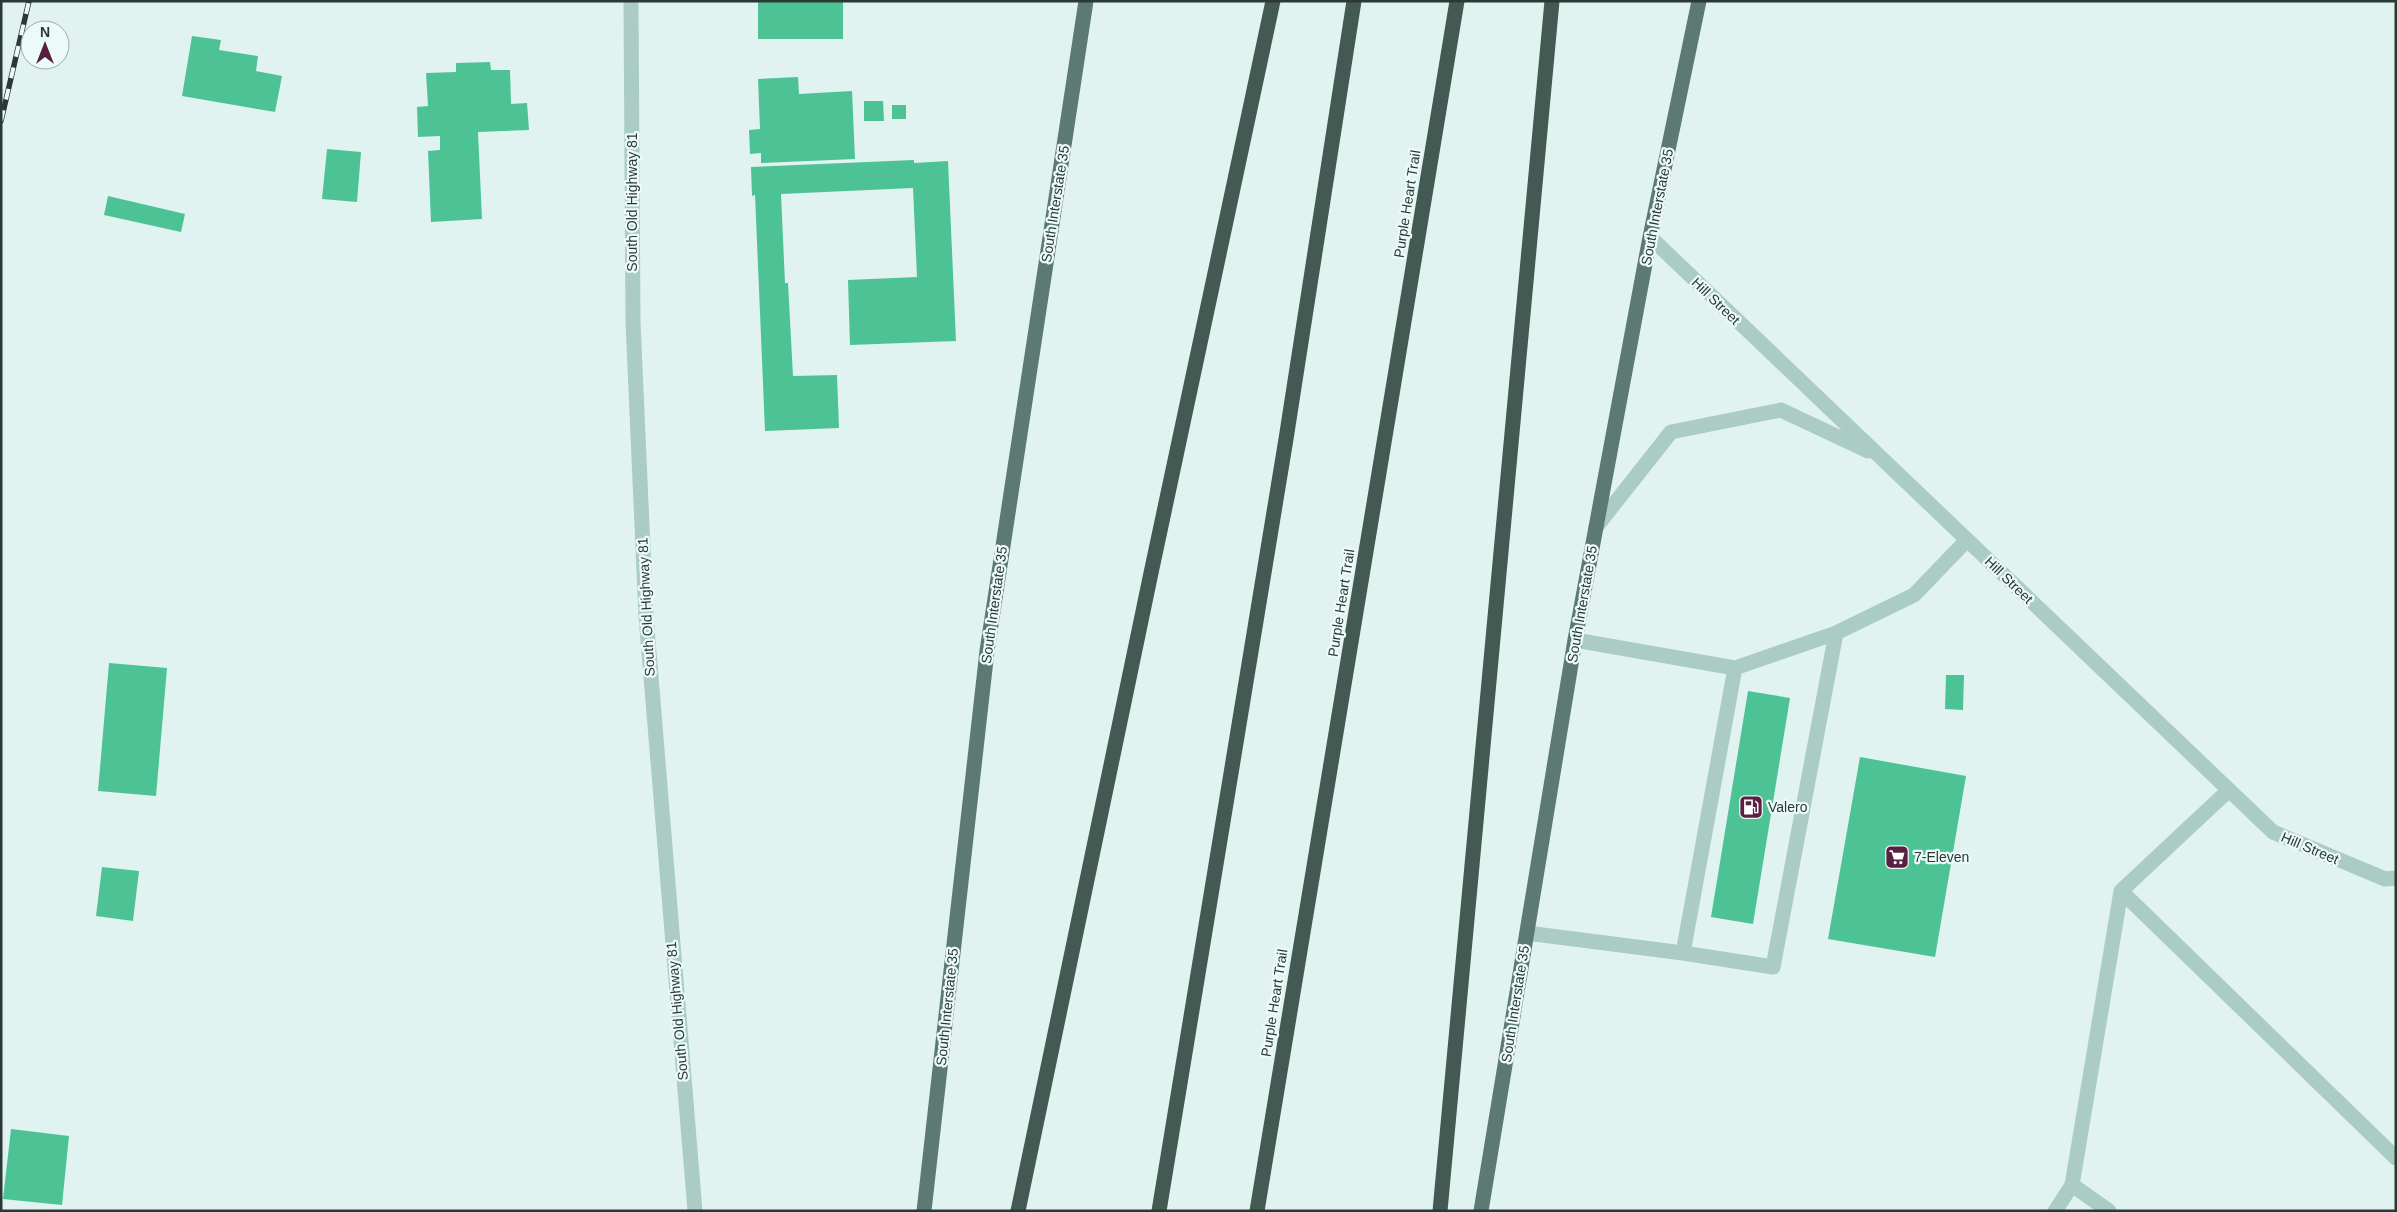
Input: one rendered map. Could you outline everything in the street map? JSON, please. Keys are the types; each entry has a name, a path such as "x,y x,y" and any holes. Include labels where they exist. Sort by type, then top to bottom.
{"highway":[{"path":"1018,1211 1273,1"},
{"path":"1159,1211 1286,439 1354,1"},
{"name":"Purple Heart Trail","path":"1257,1211 1457,1"},
{"path":"1440,1211 1552,1"}],"main road":[{"name":"South Interstate 35","path":"924,1211 987,651 1086,1"},
{"name":"South Interstate 35","path":"1481,1211 1575,640 1650,237 1699,1"}],"street":[{"name":"South Old Highway 81","path":"631,1 633,322 646,616 696,1211"},
{"name":"Hill Street","path":"1650,237 2273,832 2385,879 2396,878"},
{"path":"1596,526 1671,432 1781,410 1880,457"},
{"path":"1575,640 1735,668 1836,634 1914,595 1967,540"},
{"path":"1527,933 1683,952 1773,967 1836,634"},
{"path":"1683,952 1735,668"},
{"path":"2055,1211 2072,1185 2121,890 2229,790"},
{"path":"2121,890 2396,1158"},
{"path":"2072,1185 2109,1211"}],"building":[{"path":"758,1 843,1 843,39 758,39"},
{"path":"192,36 221,40 219,50 258,56 256,71 282,76 275,112 182,96"},
{"path":"490,62 491,70 510,70 511,104 527,103 529,130 478,132 482,219 431,222 428,151 440,150 440,136 418,137 417,107 428,106 426,73 456,72 456,63"},
{"path":"798,77 799,94 852,91 855,159 761,163 761,153 750,154 749,130 760,129 758,79"},
{"path":"864,101 883,101 884,121 864,121"},
{"path":"892,105 906,105 906,119 892,119"},
{"path":"327,149 361,152 357,202 322,199"},
{"path":"914,160 914,163 948,161 956,341 850,345 848,280 917,277 913,188 781,194 785,283 788,283 793,376 837,375 839,428 765,431 755,195 752,196 751,167"},
{"path":"108,196 185,214 181,232 104,215"},
{"path":"109,663 167,668 156,796 98,791"},
{"path":"1946,675 1964,675 1963,710 1945,709"},
{"name":"Valero","path":"1748,691 1790,698 1753,924 1711,917"},
{"name":"7-Eleven","path":"1860,757 1966,776 1935,957 1828,939"},
{"path":"102,867 139,871 133,921 96,916"},
{"path":"11,1129 69,1136 62,1205 3,1199"}],"railway":[{"path":"1,121 29,1"}],"place":[{"name":"Valero","path":"1751,807"},
{"name":"7-Eleven","path":"1897,857"}]}
